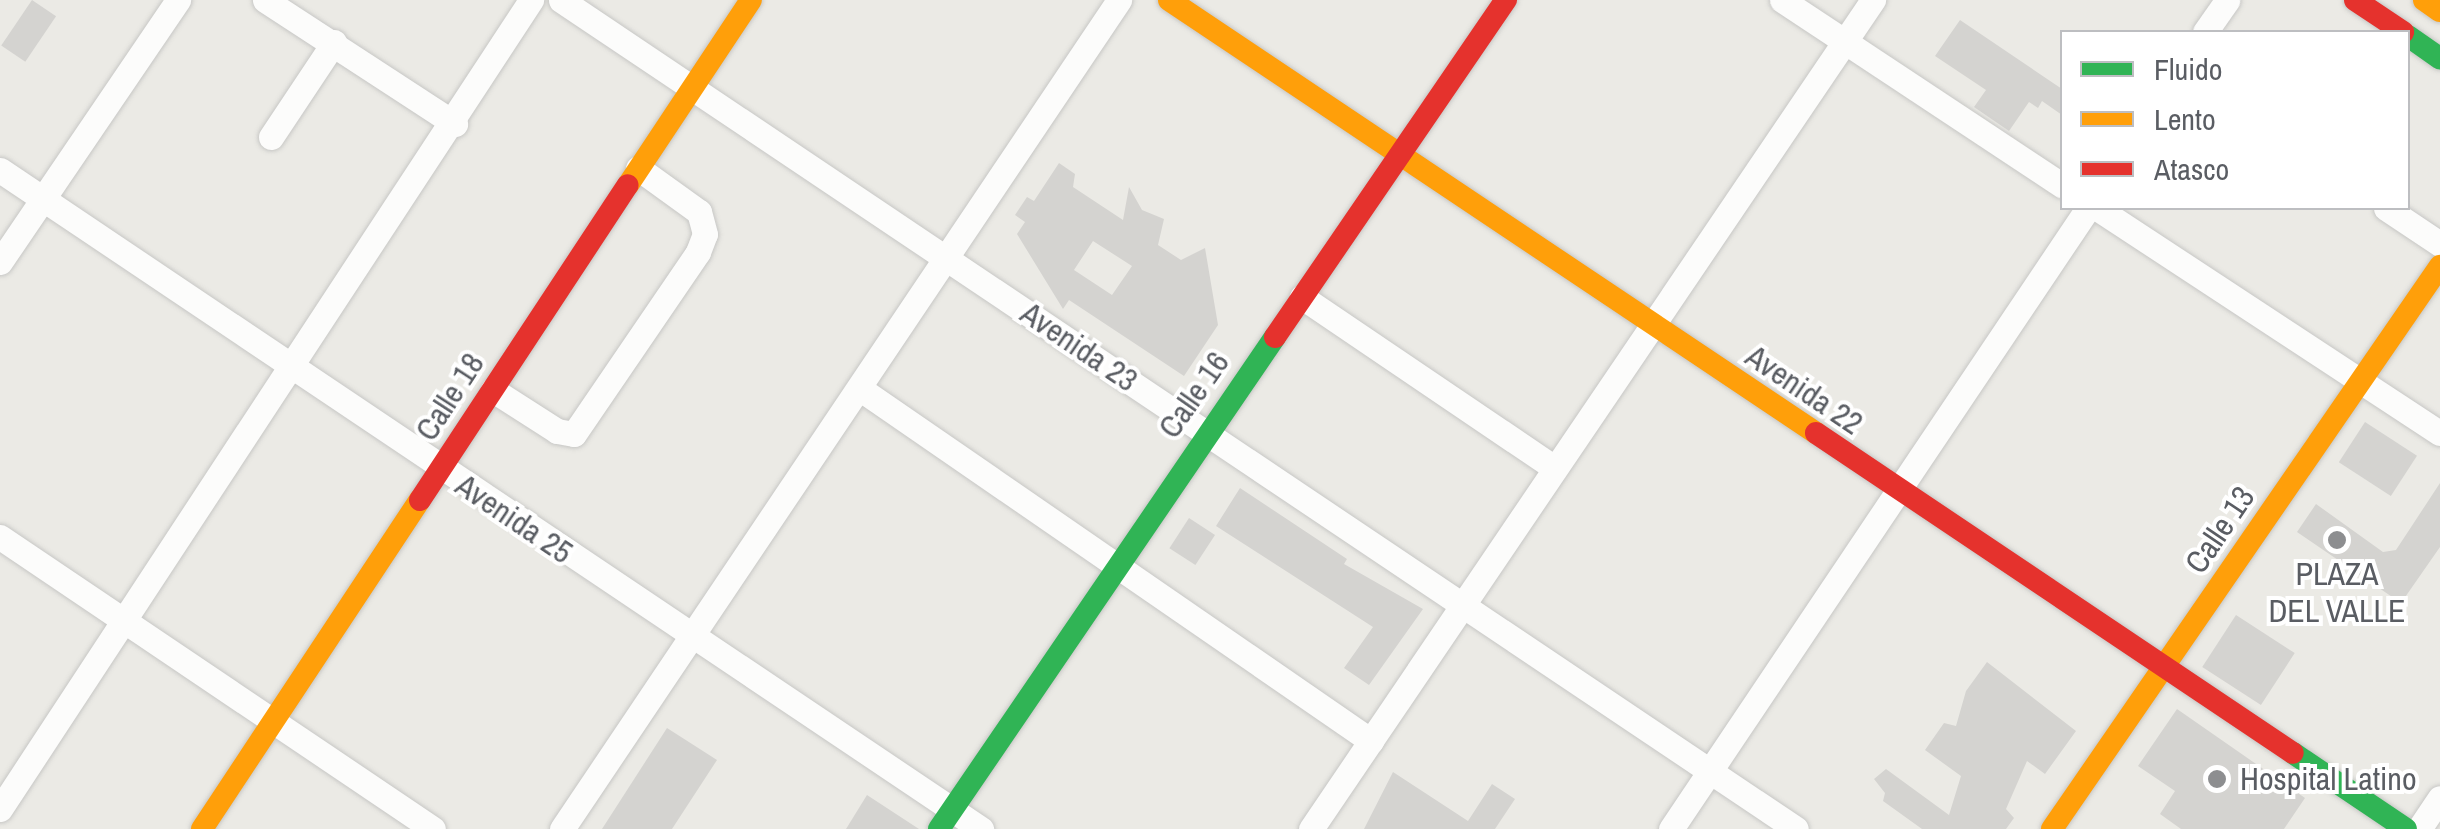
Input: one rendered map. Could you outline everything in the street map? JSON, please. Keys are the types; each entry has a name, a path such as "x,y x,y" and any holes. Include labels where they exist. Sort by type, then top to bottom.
{"street":[{"path":"0,262 178,0"},
{"path":"265,0 455,124"},
{"path":"0,810 455,124 531,0"},
{"name":"Avenida 23","path":"561,0 1796,829"},
{"name":"Calle 18","path":"202,829 751,0"},
{"path":"562,829 1119,0"},
{"name":"Avenida 22","path":"1169,0 1897,492 2406,829"},
{"name":"Calle 16","path":"946,819 1118,562 1506,0"},
{"path":"1782,0 2060,184"},
{"path":"1311,829 1873,0"},
{"path":"2206,30 2227,0"},
{"path":"2355,0 2399,30"},
{"path":"2424,0 2440,10"},
{"path":"2410,37 2440,58"},
{"path":"270,137 334,42"},
{"path":"492,390 557,431 574,434 698,252 704,234 699,212 638,168"},
{"name":"Avenida 25","path":"0,170 293,366 440,470 692,635 946,819 981,829"},
{"path":"1670,829 2087,210"},
{"path":"2100,210 2440,433"},
{"path":"2389,210 2440,244"},
{"name":"Calle 13","path":"2052,829 2440,266"},
{"path":"1302,297 1555,468"},
{"path":"858,388 1118,562 1371,741"},
{"path":"0,537 432,829"},
{"path":"2419,829 2440,798"}],"building":[{"path":"32,0 56,16 25,62 1,46"},
{"path":"1960,20 2060,88 2060,114 2042,101 2038,108 2029,102 2009,131 1974,107 1986,90 1935,56"},
{"path":"1059,163 1075,174 1073,187 1123,220 1129,187 1142,210 1164,219 1158,245 1181,260 1205,248 1218,325 1184,376 1069,300 1063,309 1017,234 1025,222 1015,215 1027,197 1034,201","holes":["1093,241 1132,266 1112,295 1074,270"]},
{"name":"PLAZA DEL VALLE","path":"2365,422 2417,456 2391,496 2339,462"},
{"name":"PLAZA DEL VALLE","path":"2440,483 2440,547 2401,603 2297,532 2316,504 2383,552 2396,550"},
{"path":"1240,488 1347,559 1344,564 1423,609 1369,685 1344,668 1373,627 1216,526"},
{"path":"1189,518 1215,535 1195,565 1169,548"},
{"path":"2236,615 2295,653 2261,705 2202,667"},
{"path":"1987,662 2076,731 2045,774 2027,761 2006,809 2014,818 2006,829 1922,829 1883,801 1885,793 1874,779 1886,769 1949,815 1961,776 1925,750 1944,723 1956,726 1966,691"},
{"name":"Hospital Latino","path":"2177,709 2305,798 2284,829 2181,829 2160,814 2175,791 2138,766"},
{"path":"667,728 717,760 672,829 602,829"},
{"path":"1393,772 1468,821 1492,784 1515,799 1495,829 1364,829"},
{"path":"867,795 919,829 846,829"}],"traffic: fast":[{"path":"2410,37 2440,58"},
{"path":"939,829 1275,337"},
{"path":"2293,753 2406,829"}],"traffic: slow":[{"path":"628,185 751,0"},
{"path":"1169,0 1816,433"},
{"path":"2424,0 2440,11"},
{"path":"2052,829 2440,266"},
{"path":"202,829 420,500"}],"traffic: jam":[{"path":"1275,337 1506,0"},
{"path":"2355,0 2400,30"},
{"path":"420,500 628,185"},
{"path":"1816,433 2293,753"}],"place":[{"name":"PLAZA DEL VALLE","path":"2337,540"},
{"name":"Hospital Latino","path":"2217,779"}]}
